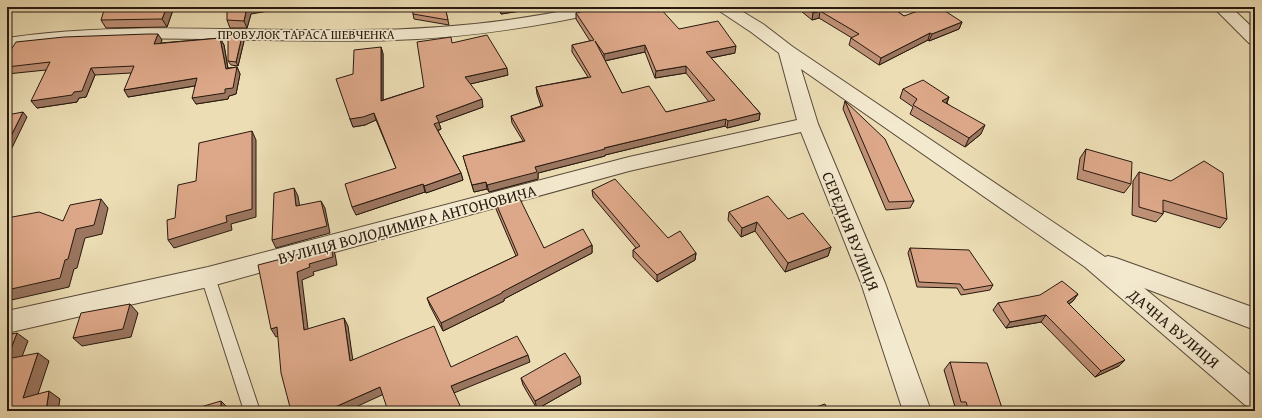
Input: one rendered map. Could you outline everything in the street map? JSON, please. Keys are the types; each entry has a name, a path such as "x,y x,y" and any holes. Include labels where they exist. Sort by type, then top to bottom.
{"street":[{"name":"ПРОВУЛОК ТАРАСА ШЕВЧЕНКА","path":"7,43 95,33 394,35 449,32 579,13 604,7"},
{"path":"724,7 757,28 787,51 1093,260 1255,319"},
{"path":"1221,7 1255,39"},
{"name":"СЕРЕДНЯ ВУЛИЦЯ","path":"787,51 808,124 873,283 917,411"},
{"name":"ВУЛИЦЯ ВОЛОДИМИРА АНТОНОВИЧА","path":"7,322 208,277 629,164 808,124"},
{"name":"ДАЧНА ВУЛИЦЯ","path":"1093,260 1255,396"}],"lane":[{"path":"208,277 252,411"}],"building":[{"path":"105,7 167,7 162,19 101,20"},
{"path":"227,7 247,7 244,21 227,20"},
{"path":"412,7 445,7 448,20 413,14"},
{"path":"600,7 659,7 679,29 718,21 736,46 706,52 760,113 728,121 726,119 604,148 605,149 535,167 537,172 487,185 486,182 472,185 463,156 525,141 511,116 543,106 536,87 591,77 572,45 594,40 576,13","holes":["595,41 604,54 645,45 656,71 686,66 715,100 666,112 649,86 622,93"]},
{"path":"806,7 891,7 904,16 929,7 939,7 962,22 932,34 930,33 881,58 851,38 859,34 820,11 813,13"},
{"path":"158,34 154,44 220,38 226,69 237,67 233,88 225,89 225,93 192,98 197,78 124,90 134,66 91,68 82,91 74,92 72,95 31,101 50,62 7,67 7,56 16,42 64,37"},
{"path":"487,35 507,68 465,77 482,99 436,116 439,122 434,124 461,173 424,186 423,184 352,207 345,184 396,168 374,113 363,117 350,119 336,79 353,74 354,50 381,47 381,101 424,87 417,42 451,37 452,43"},
{"path":"228,36 242,36 236,62 228,61"},
{"path":"923,80 949,97 942,101 985,125 969,138 913,105 917,99 903,89"},
{"path":"845,101 885,139 914,201 889,202"},
{"path":"23,112 7,144 7,115"},
{"path":"252,131 252,209 226,216 227,222 168,240 167,220 175,218 178,185 196,181 199,143"},
{"path":"1086,149 1132,162 1131,184 1083,170"},
{"path":"1204,161 1223,173 1227,219 1163,200 1163,214 1139,207 1139,172 1171,181"},
{"path":"615,179 668,238 680,231 696,253 657,275 633,250 640,246 592,190"},
{"path":"294,188 296,206 321,201 327,226 272,240 274,193"},
{"path":"518,195 544,248 583,229 592,245 502,293 441,323 427,298 518,255 495,201"},
{"path":"768,196 788,219 803,213 831,247 788,263 757,222 742,228 729,212"},
{"path":"101,199 94,225 76,229 68,259 65,260 60,278 7,290 7,218 39,212 63,221 70,205"},
{"path":"331,246 333,257 309,264 310,267 297,272 304,330 344,318 350,361 434,326 451,367 517,336 528,355 451,386 462,410 461,411 388,411 380,387 326,411 291,411 281,373 277,327 271,329 258,265"},
{"path":"910,248 969,250 993,285 964,290 960,284 919,282"},
{"path":"1062,281 1078,294 1067,302 1125,360 1101,371 1046,315 1010,322 998,303 1040,295"},
{"path":"130,304 123,329 73,338 81,313"},
{"path":"17,333 7,359 7,335"},
{"path":"38,353 23,398 49,391 46,411 7,411 7,359"},
{"path":"565,353 580,376 535,401 521,378"},
{"path":"950,362 987,363 1003,411 969,411 966,402 961,402"},
{"path":"221,401 221,411 187,411"},
{"path":"825,404 828,411 804,411"}]}
